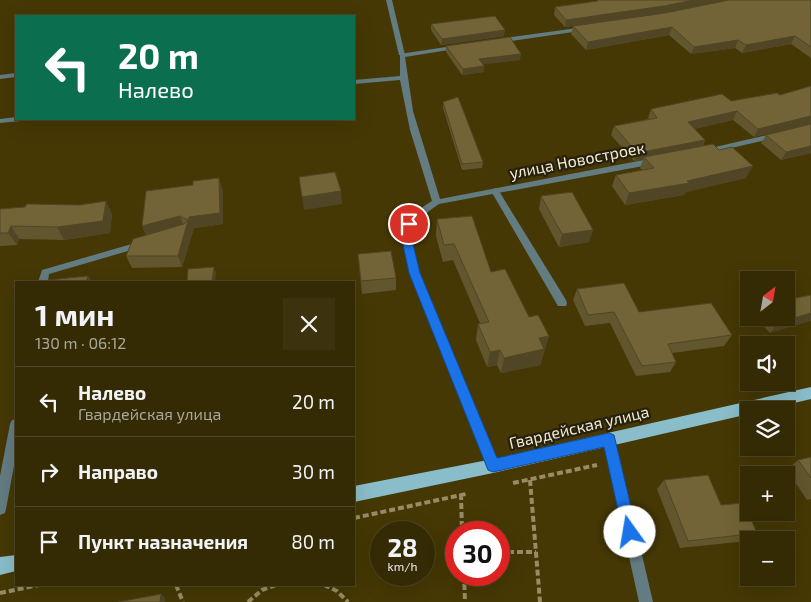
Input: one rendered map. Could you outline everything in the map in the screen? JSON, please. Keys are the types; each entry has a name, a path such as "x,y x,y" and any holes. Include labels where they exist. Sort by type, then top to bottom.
{"main road":[{"name":"Гвардейская улица","path":"355,494 493,466 811,394"},
{"path":"0,566 15,563"}],"street":[{"path":"389,0 402,55 402,78 414,132 437,202 420,212 409,224 407,240 415,273 493,466"},
{"path":"488,42 595,27"},
{"path":"402,55 469,45"},
{"path":"0,77 15,75"},
{"path":"355,82 402,78"},
{"path":"0,122 15,120"},
{"path":"698,153 783,134"},
{"name":"улица Новостроек","path":"437,202 661,160"},
{"path":"495,191 562,303"},
{"path":"43,281 45,272 148,243"},
{"path":"0,509 15,429"},
{"path":"609,439 646,602"}],"path":[{"path":"530,480 540,602"},
{"path":"461,494 462,521"},
{"path":"510,552 536,552"},
{"path":"0,593 34,586"},
{"path":"176,586 184,602"},
{"path":"248,602 262,590 273,586"},
{"path":"326,586 337,591 348,602"},
{"path":"464,586 465,602"}],"building":[{"path":"597,0 694,0 566,20 555,7"},
{"path":"729,0 811,0 811,47 795,36 746,45 738,40 694,47 672,27 588,42 573,26 665,13"},
{"path":"495,16 505,30 442,39 431,24"},
{"path":"510,37 521,54 479,59 484,66 463,69 446,46"},
{"path":"811,86 811,116 758,129 737,111 688,122 705,140 637,153 614,126 657,118 651,109 722,94 731,101 777,93 780,95"},
{"path":"458,97 483,162 462,164 443,102"},
{"path":"811,124 811,146 786,152 766,135"},
{"path":"713,144 719,150 732,147 753,166 687,181 690,183 629,193 616,175 654,168 644,157"},
{"path":"335,172 341,191 302,197 299,177"},
{"path":"219,178 220,213 189,217 178,256 126,256 133,239 184,224 188,220 180,216 142,226 146,191 193,185 193,181"},
{"path":"572,192 593,230 562,234 541,196"},
{"path":"106,201 103,221 57,227 11,226 8,233 0,233 0,209 25,207 27,204 80,205"},
{"path":"472,216 491,272 505,269 529,317 538,315 549,336 539,338 544,349 504,358 500,350 490,352 478,324 489,322 454,244 444,245 437,219"},
{"path":"391,251 396,278 361,281 358,254"},
{"path":"214,267 212,281 187,281 188,269"},
{"path":"88,276 86,281 48,280"},
{"path":"624,283 639,312 711,303 732,335 668,344 676,362 642,366 614,312 588,315 577,289"},
{"path":"811,295 811,313 795,318 795,298"},
{"path":"811,457 811,478 798,460"},
{"path":"708,475 721,505 740,503 740,521 752,521 756,531 740,531 740,535 688,541 664,480"},
{"path":"161,594 160,602 118,602"}],"route":[{"path":"409,224 407,240 415,273 493,466 609,439 630,532"}]}
